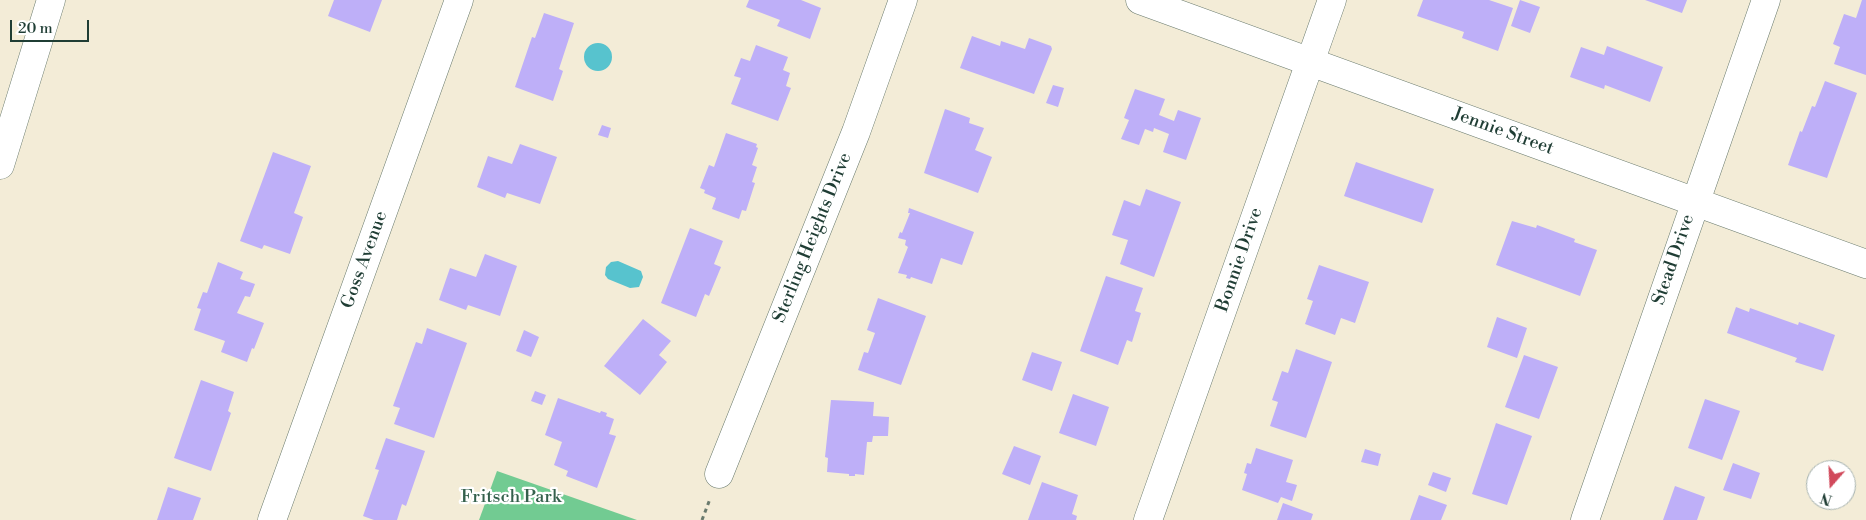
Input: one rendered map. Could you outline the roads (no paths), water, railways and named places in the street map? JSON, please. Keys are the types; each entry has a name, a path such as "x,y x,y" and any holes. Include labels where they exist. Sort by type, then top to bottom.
{"street":[{"path":"0,164 51,0"},
{"name":"Goss Avenue","path":"272,520 459,0"},
{"name":"Sterling Heights Drive","path":"719,474 856,132 903,0"},
{"name":"Jennie Street","path":"1140,0 1866,264"},
{"name":"Bonnie Drive","path":"1148,520 1332,0"},
{"name":"Stead Drive","path":"1585,520 1766,0"}],"water":[{"path":"598,43 608,47 612,57 608,67 598,71 588,67 584,57 588,47"},
{"path":"618,261 641,271 643,277 639,287 630,288 608,279 605,275 606,267 611,262"}],"park label":[{"name":"Fritsch Park","path":"511,498"}]}
